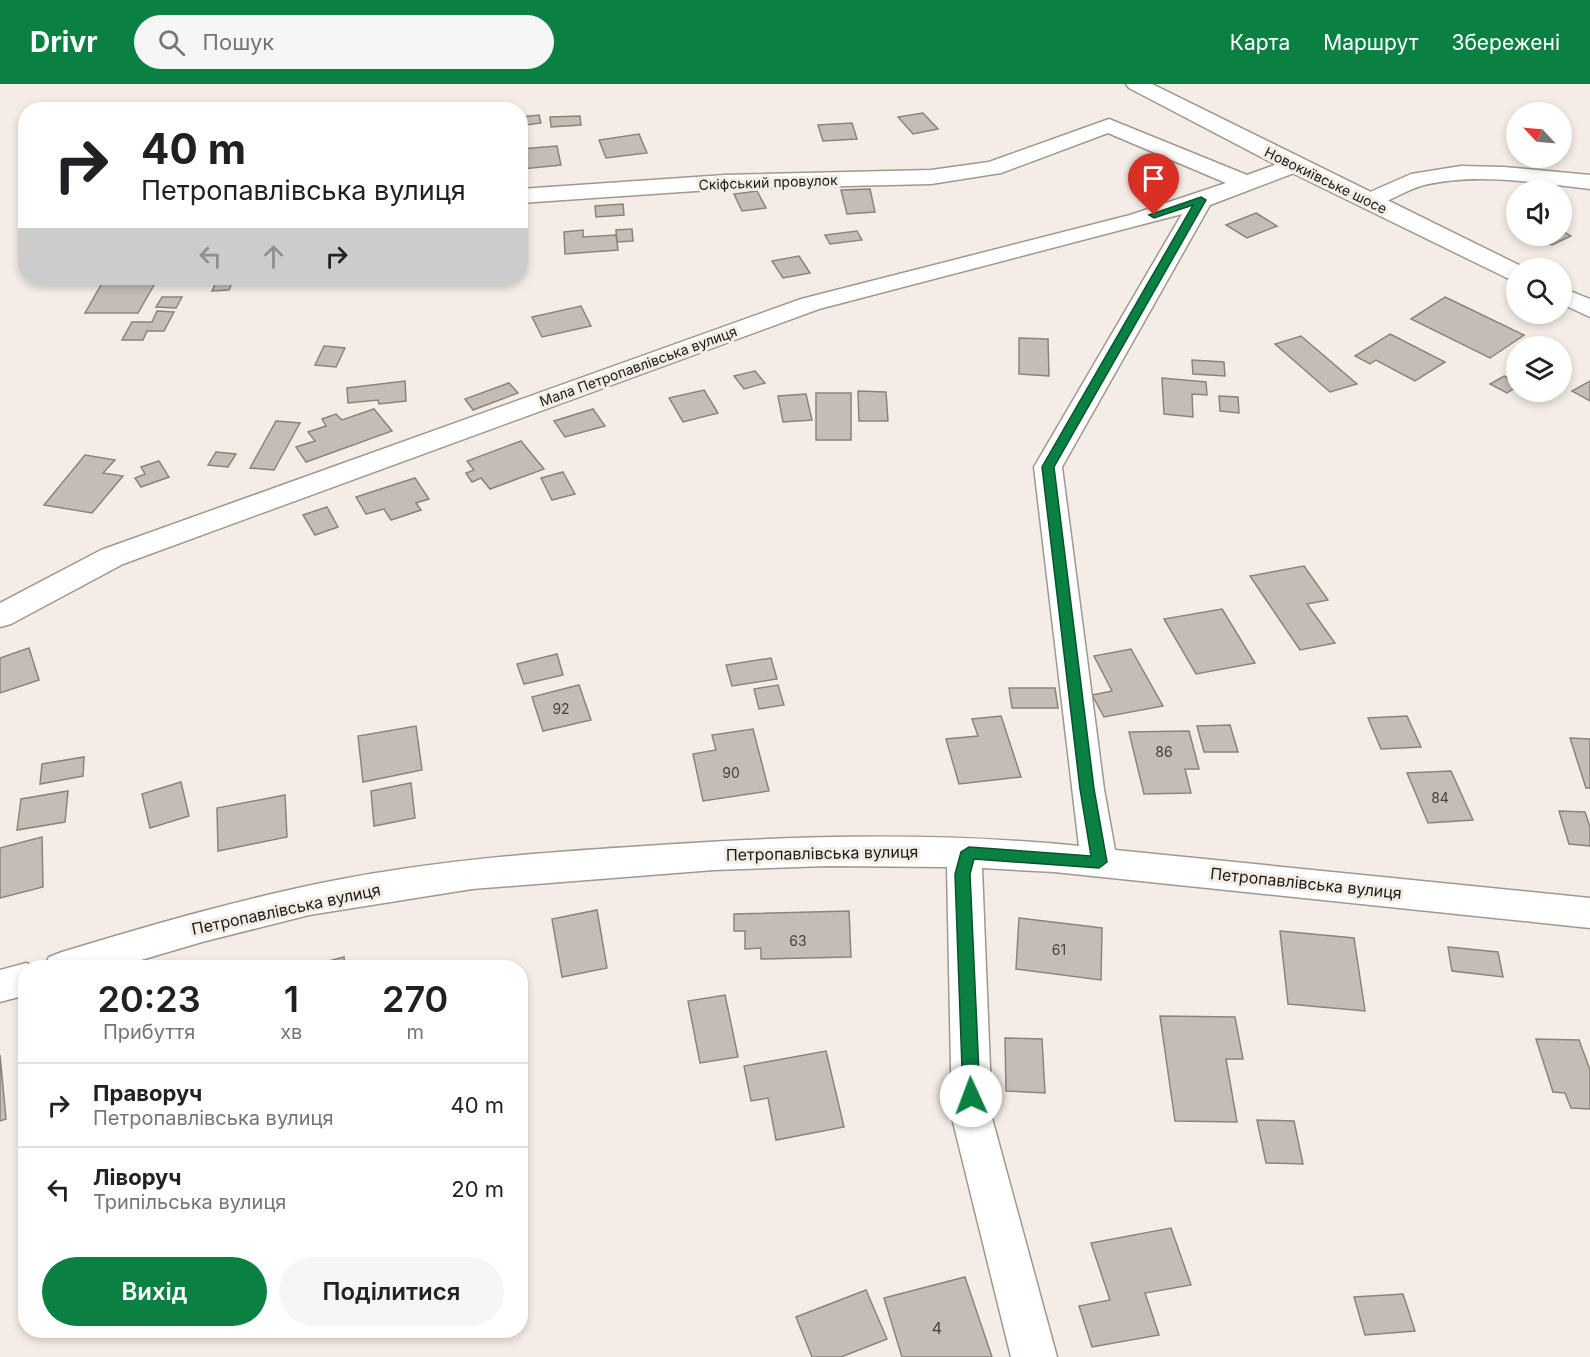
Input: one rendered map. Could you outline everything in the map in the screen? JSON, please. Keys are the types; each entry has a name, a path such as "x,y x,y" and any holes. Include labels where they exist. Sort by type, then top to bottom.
{"street":[{"name":"Новокиївське шосе","path":"1136,84 1294,165 1506,268"},
{"name":"Скіфський провулок","path":"528,195 736,182 931,177 993,168 1109,124 1246,183"},
{"name":"Мала Петропавлівська вулиця","path":"0,616 112,557 810,304 1048,244 1201,200 1294,165"},
{"path":"1369,201 1421,179 1458,174 1513,175 1590,182"},
{"path":"1099,862 1086,778 1048,467 1201,200"},
{"path":"1572,300 1590,309"},
{"name":"Петропавлівська вулиця","path":"88,960 266,910 345,893 540,868 728,854 845,851 969,852 1099,862 1590,913"},
{"path":"969,852 963,874 972,1118 1034,1357"},
{"path":"0,986 18,981"}],"building":[{"path":"923,113 938,129 913,134 898,117"},
{"path":"539,115 541,123 528,125 528,116"},
{"path":"580,116 581,125 551,127 550,117"},
{"path":"852,123 857,139 823,141 818,125"},
{"path":"639,134 647,153 606,158 599,140"},
{"path":"557,146 561,165 528,168 528,148"},
{"path":"870,189 875,212 847,214 841,190"},
{"path":"757,191 766,208 742,211 734,194"},
{"path":"623,204 624,215 596,217 595,206"},
{"path":"1256,213 1277,226 1247,238 1226,225"},
{"path":"632,229 633,241 617,242 616,230"},
{"path":"583,230 583,237 616,235 618,250 565,254 564,232"},
{"path":"857,231 862,240 830,244 825,235"},
{"path":"799,256 810,273 783,278 772,261"},
{"path":"101,285 154,285 138,313 85,313"},
{"path":"215,285 231,285 229,290 212,291"},
{"path":"162,297 182,297 176,308 156,307"},
{"path":"1445,297 1524,335 1506,336 1506,347 1490,358 1411,319"},
{"path":"581,306 591,326 542,337 532,317"},
{"path":"157,311 174,312 164,331 147,331 143,340 122,340 132,322 152,322"},
{"path":"1390,334 1445,362 1415,381 1376,360 1370,364 1355,356"},
{"path":"1301,336 1357,384 1330,392 1275,344"},
{"path":"1019,338 1048,339 1049,376 1019,374"},
{"path":"324,346 345,348 336,367 315,365"},
{"path":"1192,360 1224,362 1225,376 1193,374"},
{"path":"755,371 765,383 744,389 734,376"},
{"path":"1504,376 1506,377 1506,392 1490,384"},
{"path":"1162,378 1206,382 1207,395 1192,394 1193,417 1164,414"},
{"path":"405,381 406,401 379,404 378,400 348,403 347,388"},
{"path":"1590,381 1590,401 1572,391"},
{"path":"509,383 518,393 473,410 465,399"},
{"path":"704,390 718,413 683,422 669,398"},
{"path":"858,391 886,392 888,421 859,421"},
{"path":"816,393 851,393 851,440 816,440"},
{"path":"806,394 812,420 783,422 778,396"},
{"path":"1219,396 1238,397 1239,413 1220,411"},
{"path":"374,409 392,431 306,462 296,447 315,441 308,432 326,426 322,419 336,414 342,420"},
{"path":"593,409 605,426 565,437 554,421"},
{"path":"276,421 300,423 274,470 250,468"},
{"path":"521,441 544,469 490,489 481,478 472,482 466,473 474,470 467,461"},
{"path":"216,452 236,454 228,467 208,465"},
{"path":"85,455 115,460 103,473 123,476 92,513 44,505"},
{"path":"159,461 169,477 141,487 135,478 145,474 141,467"},
{"path":"563,472 575,494 552,500 541,478"},
{"path":"415,478 429,499 416,503 421,510 391,520 384,509 366,514 356,497"},
{"path":"327,507 338,527 315,535 303,515"},
{"path":"1304,566 1328,600 1307,604 1335,643 1300,650 1250,576"},
{"path":"1222,609 1255,663 1196,674 1164,619"},
{"path":"29,648 39,680 0,693 0,658"},
{"path":"1131,649 1163,706 1104,717 1092,695 1112,691 1094,656"},
{"path":"557,654 563,675 524,684 517,664"},
{"path":"771,658 777,679 732,686 726,665"},
{"path":"579,685 591,720 543,731 532,697"},
{"path":"778,685 784,705 759,709 754,689"},
{"path":"1009,688 1055,688 1058,708 1012,708"},
{"path":"1001,716 1021,777 959,784 946,739 978,736 972,719"},
{"path":"1407,716 1421,747 1381,749 1368,718"},
{"path":"1230,725 1238,752 1204,752 1197,726"},
{"path":"416,726 422,770 363,782 358,736"},
{"path":"753,729 769,791 703,801 693,754 716,750 712,735"},
{"path":"1189,731 1199,769 1185,769 1191,793 1144,794 1129,732"},
{"path":"1570,738 1590,739 1590,788 1586,788"},
{"path":"84,757 83,776 40,784 42,764"},
{"path":"1451,771 1473,820 1428,823 1407,773"},
{"path":"181,782 189,816 150,828 142,794"},
{"path":"411,783 415,818 374,826 371,791"},
{"path":"68,791 65,822 17,830 21,799"},
{"path":"285,795 287,837 218,851 217,808"},
{"path":"1559,811 1585,812 1590,827 1590,846 1569,844"},
{"path":"42,837 43,887 0,898 0,848"},
{"path":"597,910 607,968 562,977 552,919"},
{"path":"849,911 851,957 761,959 761,948 745,949 745,931 734,931 734,914"},
{"path":"1019,918 1102,928 1101,980 1016,969"},
{"path":"1280,931 1354,938 1365,1011 1288,1004"},
{"path":"1448,947 1498,952 1503,977 1452,971"},
{"path":"725,995 738,1057 700,1063 688,1001"},
{"path":"1160,1016 1235,1017 1243,1059 1226,1059 1237,1122 1175,1121"},
{"path":"1005,1038 1042,1039 1045,1093 1006,1091"},
{"path":"1536,1039 1579,1040 1590,1070 1590,1109 1571,1108 1565,1093 1553,1092"},
{"path":"826,1051 844,1127 776,1140 768,1098 751,1101 744,1066"},
{"path":"0,1055 6,1119 0,1121"},
{"path":"1257,1120 1294,1121 1303,1164 1266,1163"},
{"path":"1171,1228 1191,1285 1145,1293 1159,1335 1092,1347 1079,1306 1110,1300 1091,1243"},
{"path":"965,1277 992,1357 902,1357 884,1298"},
{"path":"866,1290 887,1339 841,1357 812,1357 796,1317"},
{"path":"1403,1294 1415,1331 1365,1335 1354,1297"}],"route":[{"path":"971,1096 963,874 969,852 1099,862 1087,789 1048,467 1201,200 1154,215"}]}
